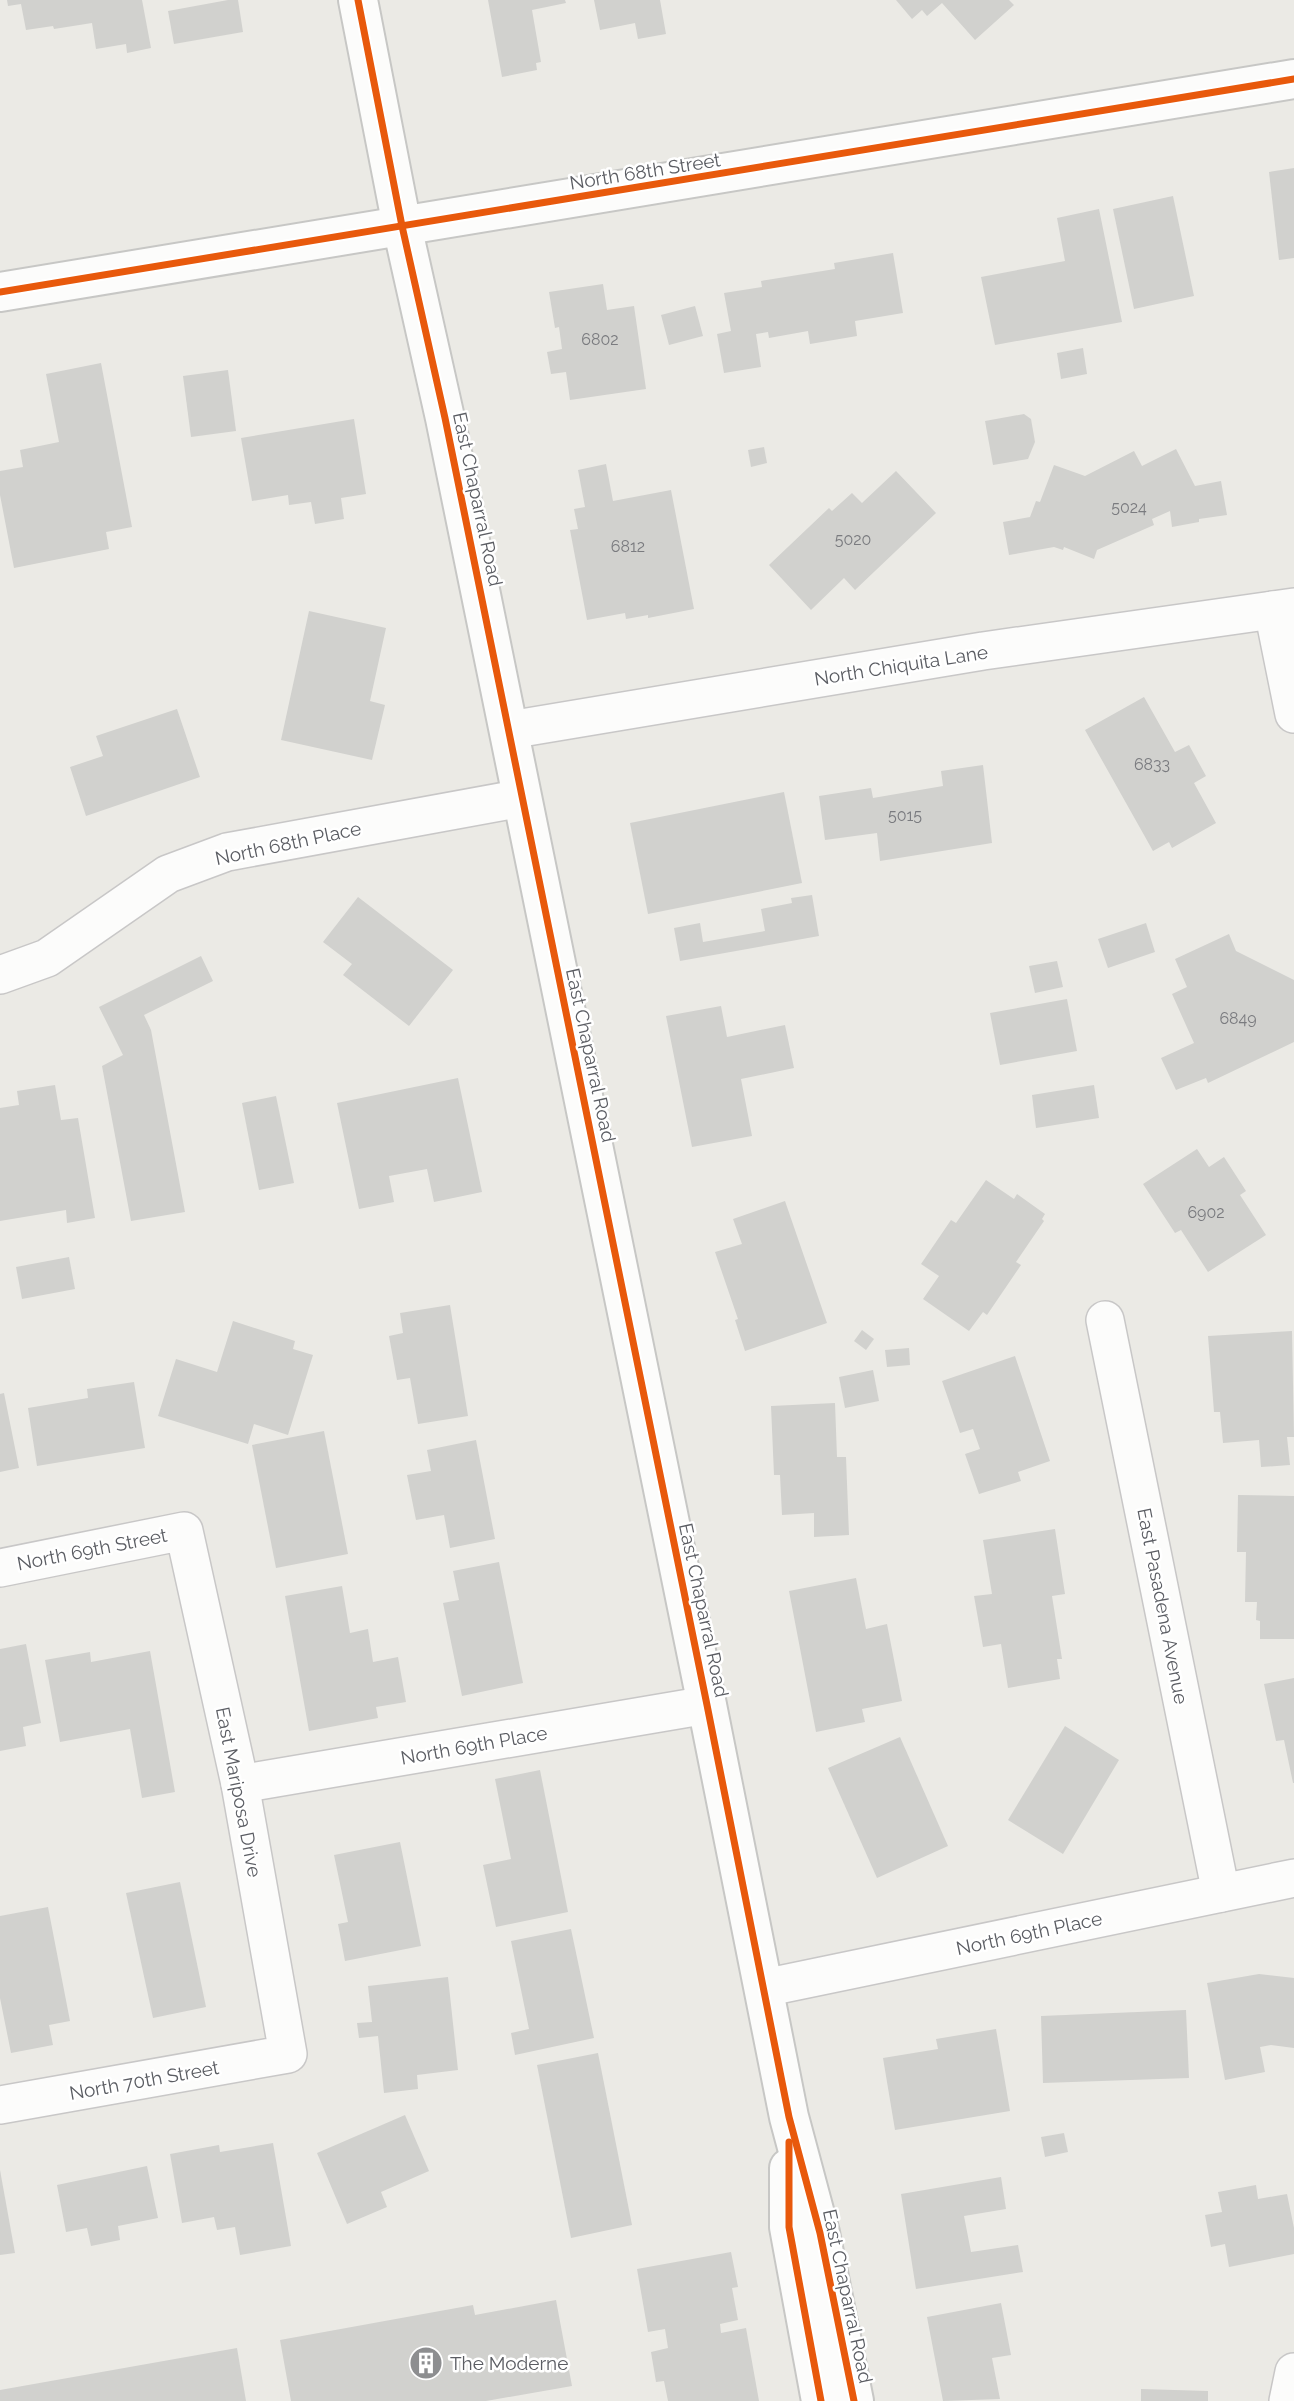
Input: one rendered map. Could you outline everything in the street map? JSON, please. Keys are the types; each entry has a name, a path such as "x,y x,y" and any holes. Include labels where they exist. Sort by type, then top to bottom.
{"main road":[{"name":"East Chaparral Road","path":"358,0 402,226 445,418 509,730 789,2117 820,2233 854,2401"},
{"name":"North 68th Street","path":"0,292 1294,79"},
{"name":"East Chaparral Road","path":"789,2117 789,2227 821,2401"}],"street":[{"name":"North Chiquita Lane","path":"509,730 969,653 1283,608"},
{"path":"1283,608 1294,714"},
{"name":"North 68th Place","path":"0,975 47,958 168,874 227,852 522,798"},
{"name":"East Pasadena Avenue","path":"1105,1320 1221,1893"},
{"name":"North 69th Street","path":"0,1568 184,1531"},
{"name":"East Mariposa Drive","path":"184,1531 240,1784 288,2054"},
{"name":"North 69th Place","path":"240,1784 707,1705"},
{"name":"North 69th Place","path":"764,1988 1294,1878"},
{"name":"North 70th Street","path":"0,2105 288,2054"},
{"path":"1288,2401 1294,2372"}],"building":[{"path":"7,0 142,0 151,48 127,53 126,44 96,49 92,23 26,30 21,4 8,6"},
{"path":"238,0 243,32 174,44 168,11"},
{"path":"488,0 565,0 566,3 532,10 541,62 536,63 537,70 502,77"},
{"path":"594,0 660,0 666,34 638,39 635,23 600,30"},
{"path":"896,0 1009,0 1014,5 975,40 942,3 927,16 922,10 912,19"},
{"path":"1294,168 1294,258 1279,260 1269,172"},
{"path":"1173,196 1194,296 1134,309 1113,209"},
{"path":"1099,209 1122,322 995,345 981,277 1065,261 1057,218"},
{"path":"893,253 903,313 855,321 857,336 810,344 808,331 769,338 768,332 756,334 761,367 724,373 717,334 731,331 724,293 762,287 761,281 835,269 834,263"},
{"path":"603,284 607,310 634,306 646,389 570,400 566,372 551,374 547,352 562,349 559,327 555,328 549,292"},
{"path":"695,306 703,336 669,345 661,315"},
{"path":"1083,348 1087,374 1061,379 1057,353"},
{"path":"101,363 132,527 106,532 109,549 14,568 0,495 0,471 23,467 20,450 59,442 46,374"},
{"path":"228,370 236,431 191,437 183,376"},
{"path":"1024,414 1031,419 1035,442 1028,459 993,465 985,421"},
{"path":"354,419 366,494 341,498 344,519 315,524 311,502 289,505 288,495 252,501 241,438"},
{"path":"764,447 767,463 751,467 748,450"},
{"path":"1176,449 1195,486 1221,481 1227,515 1172,527 1170,511 1152,519 1154,525 1097,550 1094,559 1064,547 1063,550 1054,547 1009,555 1003,522 1030,517 1036,501 1040,502 1054,465 1085,476 1134,451 1142,466"},
{"path":"606,464 613,501 671,490 694,609 648,618 648,615 626,619 625,613 587,620 570,530 578,529 574,509 585,507 578,470"},
{"path":"896,471 936,513 855,590 844,578 811,610 769,565 829,508 832,511 852,493 862,503"},
{"path":"309,611 386,628 370,701 385,705 372,760 281,740"},
{"path":"1144,697 1175,752 1189,745 1206,776 1194,783 1216,823 1172,848 1169,842 1153,851 1085,730"},
{"path":"177,709 200,777 86,816 70,767 103,756 96,736"},
{"path":"983,765 992,843 880,861 877,833 825,840 819,796 871,788 873,798 943,786 941,771"},
{"path":"784,792 802,883 648,914 630,823"},
{"path":"812,895 819,936 680,961 674,928 700,923 703,942 765,931 761,909 792,903 791,898"},
{"path":"358,897 453,970 409,1026 343,975 352,964 323,942"},
{"path":"1146,923 1155,952 1108,968 1098,939"},
{"path":"1229,934 1236,951 1294,980 1294,1042 1208,1083 1206,1078 1176,1090 1161,1058 1194,1043 1172,994 1187,987 1175,959"},
{"path":"201,956 213,981 144,1015 151,1030 185,1212 131,1221 102,1066 123,1055 99,1007"},
{"path":"1057,961 1063,987 1035,993 1029,966"},
{"path":"1067,999 1077,1051 1000,1065 990,1013"},
{"path":"721,1006 727,1037 785,1025 794,1068 741,1079 752,1136 692,1147 666,1016"},
{"path":"458,1078 482,1192 434,1202 427,1169 389,1176 394,1202 359,1209 337,1103"},
{"path":"55,1085 61,1120 78,1118 95,1218 67,1223 66,1210 0,1221 0,1108 19,1105 17,1091"},
{"path":"1094,1085 1099,1118 1036,1128 1032,1095"},
{"path":"276,1096 294,1183 259,1190 242,1103"},
{"path":"1197,1149 1209,1167 1224,1157 1246,1191 1240,1195 1266,1235 1208,1272 1181,1230 1175,1233 1143,1184"},
{"path":"986,1180 1014,1199 1017,1194 1045,1214 1042,1219 1044,1221 1016,1262 1021,1265 987,1315 983,1312 969,1331 923,1299 939,1276 921,1264 951,1220 956,1223"},
{"path":"785,1201 827,1323 745,1351 735,1320 738,1319 715,1252 742,1244 733,1219"},
{"path":"69,1257 75,1289 22,1299 16,1267"},
{"path":"450,1305 468,1416 418,1424 410,1378 397,1380 389,1336 403,1333 400,1313"},
{"path":"233,1321 295,1341 293,1349 313,1355 288,1435 254,1424 248,1444 158,1416 176,1359 217,1372"},
{"path":"862,1330 874,1339 866,1350 854,1341"},
{"path":"1292,1331 1294,1437 1287,1437 1290,1465 1261,1467 1259,1440 1223,1443 1220,1412 1214,1412 1208,1336"},
{"path":"909,1348 910,1365 887,1367 885,1350"},
{"path":"1015,1356 1050,1461 1018,1472 1021,1481 979,1494 965,1454 980,1449 973,1429 960,1433 942,1381"},
{"path":"873,1370 879,1401 845,1408 839,1377"},
{"path":"134,1382 145,1448 37,1466 28,1408 88,1398 87,1389"},
{"path":"4,1393 19,1468 0,1472 0,1394"},
{"path":"835,1403 837,1457 846,1457 849,1535 814,1537 814,1513 782,1515 780,1475 774,1475 771,1406"},
{"path":"324,1431 348,1554 276,1568 252,1445"},
{"path":"476,1440 495,1539 450,1548 444,1515 416,1520 407,1475 431,1471 427,1450"},
{"path":"1238,1495 1294,1496 1294,1639 1260,1639 1260,1621 1256,1620 1257,1602 1245,1602 1246,1552 1237,1552"},
{"path":"1055,1529 1065,1594 1052,1596 1062,1659 1057,1659 1060,1679 1008,1688 1001,1644 983,1647 974,1596 992,1594 983,1540"},
{"path":"499,1562 523,1683 462,1696 443,1603 459,1600 453,1571"},
{"path":"856,1578 866,1629 887,1624 902,1701 862,1709 865,1722 816,1732 789,1591"},
{"path":"342,1586 350,1633 368,1629 373,1662 398,1657 406,1702 376,1707 378,1718 309,1731 285,1596"},
{"path":"26,1644 41,1723 23,1727 26,1746 0,1751 0,1649"},
{"path":"150,1651 175,1792 142,1798 130,1729 60,1742 45,1660 90,1652 91,1662"},
{"path":"1294,1678 1293,1783 1284,1740 1276,1741 1264,1684"},
{"path":"1065,1726 1119,1760 1063,1854 1008,1820"},
{"path":"900,1737 948,1846 877,1878 828,1768"},
{"path":"540,1770 568,1912 496,1927 483,1865 511,1859 495,1779"},
{"path":"400,1842 421,1946 345,1961 338,1924 348,1922 334,1855"},
{"path":"180,1882 206,2007 153,2018 126,1893"},
{"path":"48,1907 70,2021 49,2025 53,2045 11,2053 0,1998 0,1916"},
{"path":"571,1929 594,2038 515,2055 511,2033 529,2029 511,1941"},
{"path":"1259,1974 1294,1978 1294,2048 1271,2045 1260,2047 1265,2072 1225,2080 1207,1983"},
{"path":"448,1977 458,2070 417,2075 418,2089 384,2093 378,2036 359,2038 357,2023 372,2022 368,1986"},
{"path":"1186,2010 1189,2078 1043,2083 1041,2016"},
{"path":"996,2029 1010,2111 895,2130 883,2058 938,2049 936,2039"},
{"path":"598,2053 632,2225 571,2238 537,2065"},
{"path":"405,2115 429,2171 381,2192 387,2207 347,2224 317,2153"},
{"path":"1064,2133 1068,2152 1045,2157 1041,2137"},
{"path":"273,2143 291,2246 240,2255 235,2227 217,2230 214,2217 182,2223 170,2154 219,2145 220,2152"},
{"path":"147,2166 158,2218 118,2226 120,2240 91,2246 87,2228 66,2232 57,2185"},
{"path":"0,2170 15,2253 0,2255"},
{"path":"1001,2177 1006,2209 964,2216 971,2252 1018,2245 1023,2272 916,2289 901,2194"},
{"path":"1256,2185 1258,2199 1287,2194 1294,2228 1294,2254 1229,2267 1225,2244 1211,2247 1205,2215 1222,2212 1218,2192"},
{"path":"731,2252 738,2287 732,2288 738,2320 720,2324 721,2333 746,2328 759,2401 668,2401 664,2381 656,2382 651,2352 668,2348 665,2329 648,2332 637,2269"},
{"name":"The Moderne","path":"556,2300 572,2386 486,2401 291,2401 280,2340 473,2305 475,2315"},
{"path":"1001,2303 1011,2355 992,2358 1000,2399 943,2401 927,2317"},
{"path":"237,2348 246,2401 0,2401 0,2390"},
{"path":"1141,2389 1208,2391 1208,2401 1141,2401"}],"cycle path":[{"path":"358,0 789,2117 820,2233 854,2401"},
{"path":"0,292 1294,79"},
{"path":"789,2142 789,2227 821,2401"}],"place":[{"name":"The Moderne","path":"426,2363"}]}
